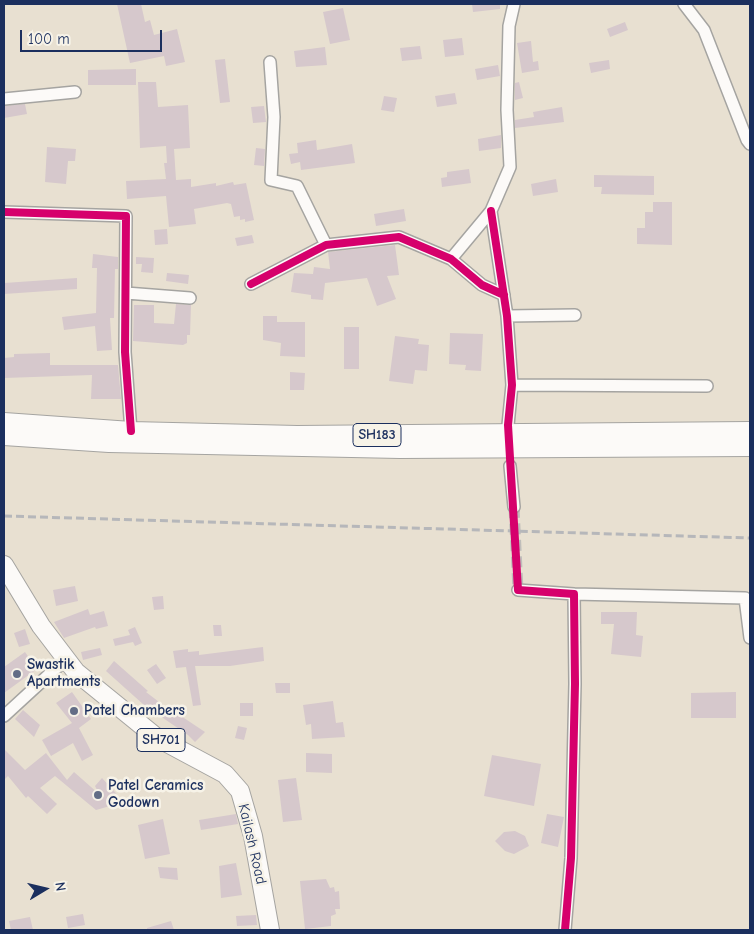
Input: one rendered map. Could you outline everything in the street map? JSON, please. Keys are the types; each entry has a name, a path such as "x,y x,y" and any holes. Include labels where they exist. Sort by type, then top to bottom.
{"main road":[{"path":"4,414 33,431"},
{"name":"SH183","path":"4,422 33,431 131,430 316,435 750,431"},
{"path":"4,436 33,431 109,443 380,448 750,448"},
{"name":"Kailash Road","path":"4,565 41,626 76,672 156,738 225,774 240,791 253,836 270,930"}],"street":[{"path":"451,259 491,210 510,167 507,110 509,26 514,4"},
{"path":"684,4 704,30 746,140 750,144"},
{"path":"270,62 274,117 271,180 297,186 326,244"},
{"path":"4,99 75,92"},
{"path":"491,210 507,316 512,385 508,425"},
{"path":"4,212 126,216 126,352 131,430"},
{"path":"251,284 326,244 399,237 451,259 482,285 504,295"},
{"path":"126,293 190,298"},
{"path":"507,316 575,314"},
{"path":"512,385 707,386"},
{"path":"510,466 514,506"},
{"path":"518,590 574,594 745,598 750,638"},
{"path":"565,930 571,858 575,684 574,594"},
{"path":"4,716 66,659"}],"building":[{"path":"117,4 141,4 145,22 150,20 154,35 177,29 185,62 166,66 164,56 130,63"},
{"path":"472,4 500,4 500,9 473,12"},
{"path":"343,8 350,40 330,44 323,12"},
{"path":"625,22 628,30 610,37 607,29"},
{"path":"462,38 464,55 445,57 443,40"},
{"path":"531,41 533,62 538,61 539,70 522,73 517,43"},
{"path":"420,46 422,59 402,61 400,48"},
{"path":"325,47 327,65 296,67 294,51"},
{"path":"225,59 230,102 220,103 215,60"},
{"path":"609,60 610,69 591,73 589,63"},
{"path":"498,65 500,76 477,80 475,69"},
{"path":"136,69 136,85 88,85 88,70"},
{"path":"138,82 156,82 158,107 188,105 190,148 174,149 176,180 191,179 191,187 216,183 216,186 233,182 234,185 246,183 254,220 245,222 245,219 240,220 240,216 234,217 231,204 227,203 194,209 196,224 169,227 166,196 127,199 126,181 166,179 164,163 167,163 166,146 140,148"},
{"path":"519,82 523,98 515,100 515,83"},
{"path":"455,93 457,104 437,107 435,96"},
{"path":"384,96 397,98 394,112 381,110"},
{"path":"25,104 27,114 4,118 4,106"},
{"path":"264,106 266,122 253,123 251,107"},
{"path":"562,107 564,122 515,128 515,120 534,117 533,112"},
{"path":"501,135 501,148 479,151 478,139"},
{"path":"316,140 317,150 352,144 355,163 301,170 300,162 291,164 289,154 298,153 297,143"},
{"path":"47,147 76,149 75,161 68,161 66,184 45,182"},
{"path":"256,148 265,149 264,166 254,165"},
{"path":"469,169 471,183 442,187 441,178 447,177 447,172"},
{"path":"594,175 654,176 654,195 601,194 602,187 594,187"},
{"path":"556,179 558,192 533,196 531,184"},
{"path":"653,202 672,202 672,245 637,244 637,228 645,228 645,212 653,212"},
{"path":"404,209 406,221 376,226 374,214"},
{"path":"167,229 168,244 155,245 154,230"},
{"path":"252,235 254,243 237,246 235,238"},
{"path":"395,245 399,275 387,276 396,299 377,306 367,278 325,283 323,300 311,299 311,295 291,292 294,273 313,274 314,267 330,269 328,252"},
{"path":"93,254 118,257 118,269 115,269 114,318 110,318 112,350 97,351 95,326 64,330 62,317 96,313 97,268 92,268"},
{"path":"136,257 154,258 153,273 141,272 142,264 136,264"},
{"path":"167,273 189,275 188,284 166,281"},
{"path":"77,278 77,289 4,294 4,283"},
{"path":"176,304 191,305 190,335 187,335 187,343 183,345 133,341 134,305 154,305 154,323 174,324"},
{"path":"263,316 277,316 277,322 305,322 305,357 280,356 281,343 263,340"},
{"path":"344,327 359,327 359,369 344,369"},
{"path":"450,333 483,334 481,371 465,370 466,365 449,364"},
{"path":"395,336 419,339 418,344 429,345 427,371 415,370 413,384 389,381"},
{"path":"50,353 50,365 118,365 121,399 91,399 92,375 4,378 4,358 14,357 14,354"},
{"path":"290,372 305,373 304,390 290,390"},
{"path":"75,586 78,601 56,606 53,590"},
{"path":"163,596 164,609 154,610 152,597"},
{"path":"88,609 90,615 104,611 108,626 96,629 95,627 64,638 54,622"},
{"path":"601,612 637,612 636,635 643,636 641,657 611,654 614,624 601,624"},
{"path":"213,625 221,625 222,636 214,636"},
{"path":"135,627 142,643 135,646 133,642 115,646 113,639 130,635 128,630"},
{"path":"25,629 30,644 19,647 14,633"},
{"path":"263,647 264,661 230,666 195,666 201,705 193,706 186,667 176,668 173,651 188,649 188,652 199,651 199,655"},
{"path":"100,648 102,655 83,660 81,652"},
{"name":"Swastik Apartments","path":"25,652 37,669 4,693 4,667"},
{"path":"114,661 148,691 146,692 176,715 178,714 205,732 195,742 188,735 144,705 106,671"},
{"path":"156,664 166,678 157,684 147,670"},
{"path":"275,683 290,683 290,693 276,693"},
{"path":"72,692 91,719 79,728 93,755 82,761 73,743 51,756 42,740 72,723 56,703"},
{"path":"736,692 736,718 691,718 691,693"},
{"path":"333,701 336,723 343,722 345,737 312,739 311,724 306,725 303,705"},
{"path":"240,703 253,703 253,716 240,716"},
{"path":"23,710 40,725 34,737 15,719"},
{"path":"238,726 247,728 244,740 235,738"},
{"path":"4,749 25,770 46,753 67,780 74,772 99,794 95,786 102,778 124,802 96,810 55,776 40,788 57,804 47,814 28,796 26,798 8,776 4,780"},
{"path":"306,753 332,754 332,773 306,772"},
{"path":"492,755 541,764 534,806 484,796"},
{"path":"296,778 302,820 283,822 278,780"},
{"path":"236,814 238,824 201,830 199,820"},
{"path":"547,814 564,817 558,847 541,843"},
{"path":"163,819 170,854 145,859 138,825"},
{"path":"515,831 525,836 529,846 514,854 505,851 495,841 504,832"},
{"path":"236,863 242,895 221,898 219,866"},
{"path":"158,867 177,868 178,880 160,878"},
{"path":"326,879 330,888 334,887 335,892 339,891 340,909 335,909 336,914 331,916 331,926 305,929 300,881"},
{"path":"83,914 85,925 68,928 66,917"},
{"path":"256,915 257,925 237,926 236,916"},
{"path":"30,917 33,930 11,930 9,921"},
{"path":"171,921 174,930 147,930 147,928"}],"tunnel":[{"path":"514,507 518,590"}],"railway":[{"path":"4,516 750,538"}],"cycle path":[{"path":"491,211 507,316 512,385 508,425 518,590 574,594 575,684 571,858 565,930"},
{"path":"4,212 126,216 125,352 131,431"},
{"path":"251,284 326,245 399,237 451,259 482,285 504,295"}],"place":[{"name":"Swastik Apartments","path":"17,674"},
{"name":"Patel Chambers","path":"74,711"},
{"name":"Patel Ceramics Godown","path":"98,795"}]}
